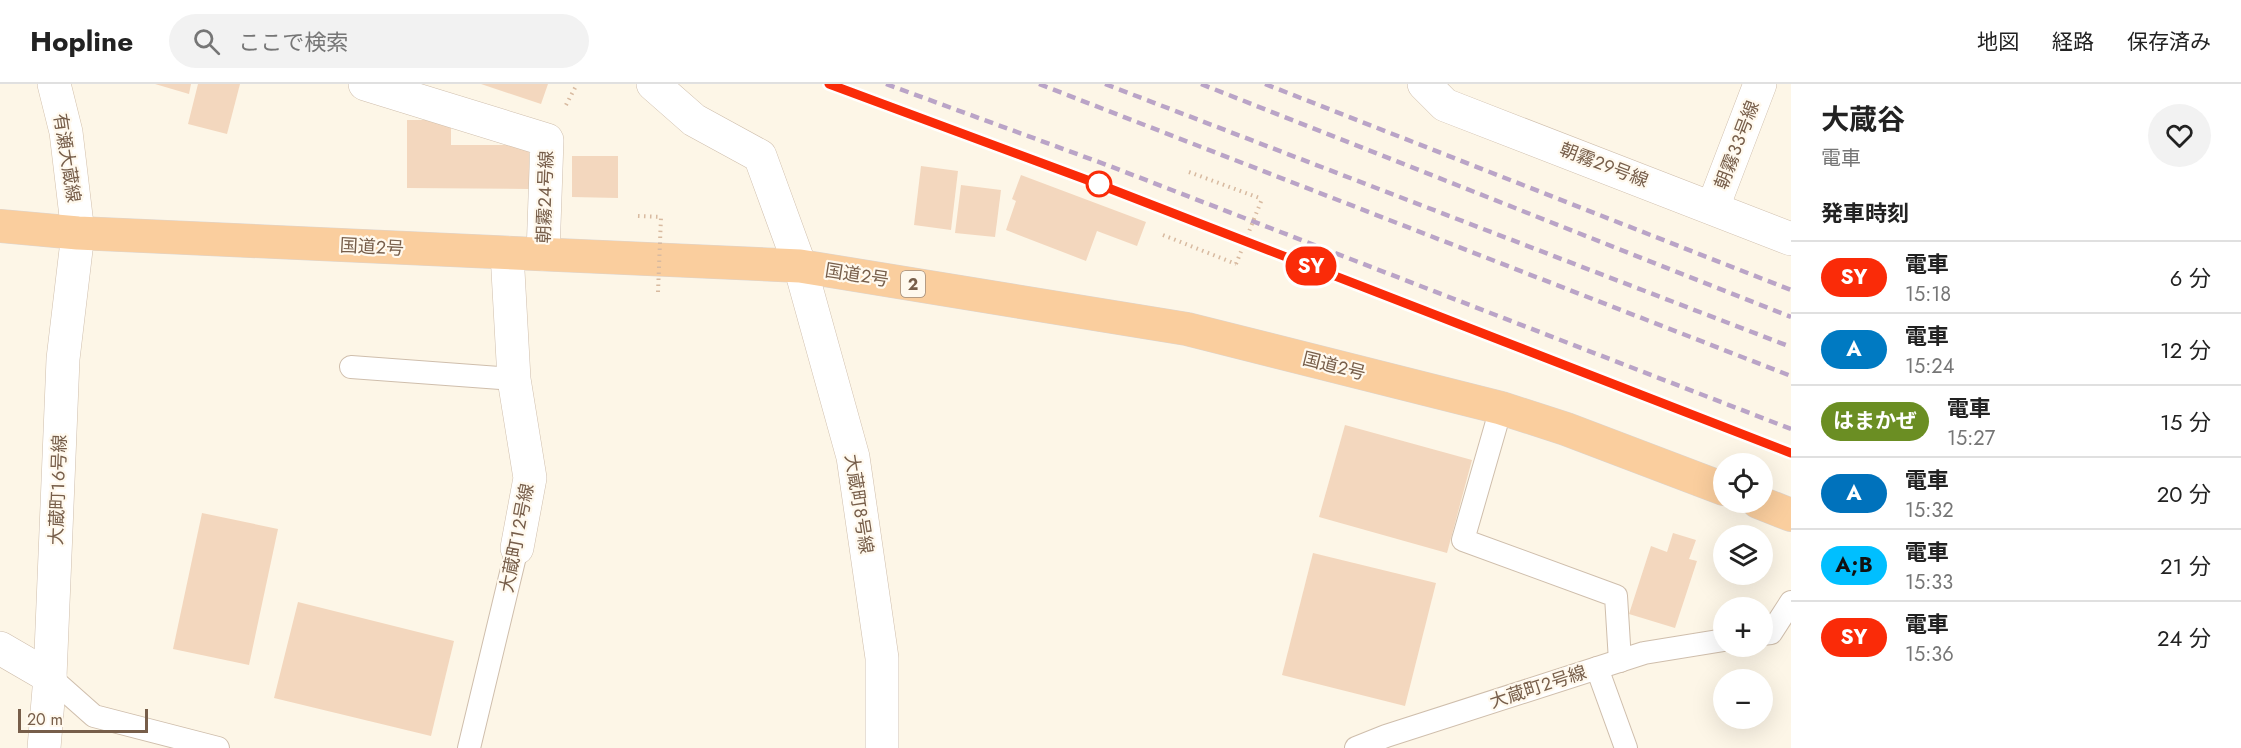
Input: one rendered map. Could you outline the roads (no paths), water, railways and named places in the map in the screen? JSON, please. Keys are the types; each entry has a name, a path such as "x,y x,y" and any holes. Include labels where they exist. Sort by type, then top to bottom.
{"highway":[{"name":"国道2号","path":"0,226 78,233 800,266 1187,329 1501,408 1566,429 1713,485"},
{"path":"1773,508 1791,515"}],"street":[{"name":"有瀬大蔵線","path":"54,84 66,132 78,233"},
{"name":"朝霧２４号線","path":"365,84 546,140 543,254"},
{"name":"大蔵町８号線","path":"653,84 694,120 760,156 800,266 853,458 882,658 882,748"},
{"name":"朝霧２９号線","path":"1424,84 1445,105 1791,238"},
{"name":"朝霧３３号線","path":"1713,207 1760,84"},
{"name":"大蔵町１６号線","path":"44,748 50,677 63,359 78,233"},
{"name":"大蔵町１２号線","path":"507,253 514,379 530,478 517,548"},
{"path":"0,648 50,677"}],"lane":[{"path":"351,367 514,379"},
{"path":"1501,408 1463,540 1616,596 1620,661"},
{"name":"大蔵町１２号線","path":"469,748 517,548"},
{"path":"1773,630 1791,602"},
{"name":"大蔵町２号線","path":"1356,748 1386,736 1644,653 1713,642"},
{"path":"1597,668 1626,748"},
{"path":"50,677 94,716 218,748"}],"railway":[{"path":"829,84 1098,184 1791,453"},
{"path":"886,84 1107,165 1791,429"},
{"path":"1039,84 1791,376"},
{"path":"1105,84 1791,347"},
{"path":"1201,84 1791,317"},
{"path":"1265,84 1791,290"}],"train":[{"name":"SY","path":"829,84 1098,184 1791,453"}]}
